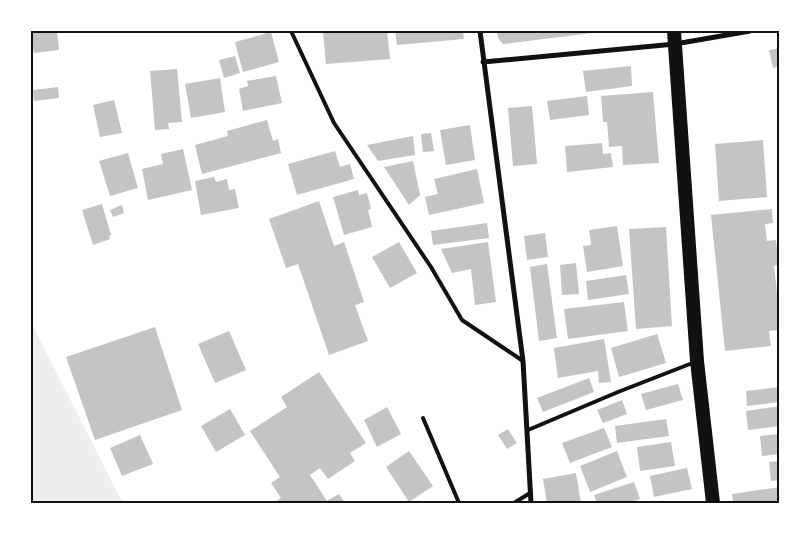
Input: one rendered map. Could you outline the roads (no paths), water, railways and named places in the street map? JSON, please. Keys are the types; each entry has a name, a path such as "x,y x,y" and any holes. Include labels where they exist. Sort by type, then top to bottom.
{"highway":[{"path":"674,37 697,361 713,503"}],"street":[{"path":"480,31 523,360 531,503"},
{"path":"483,62 674,37 750,31"}],"lane":[{"path":"291,31 334,123 431,267 462,320 523,360"},
{"path":"528,430 697,361"},
{"path":"423,418 459,503"},
{"path":"514,503 530,493"}]}
